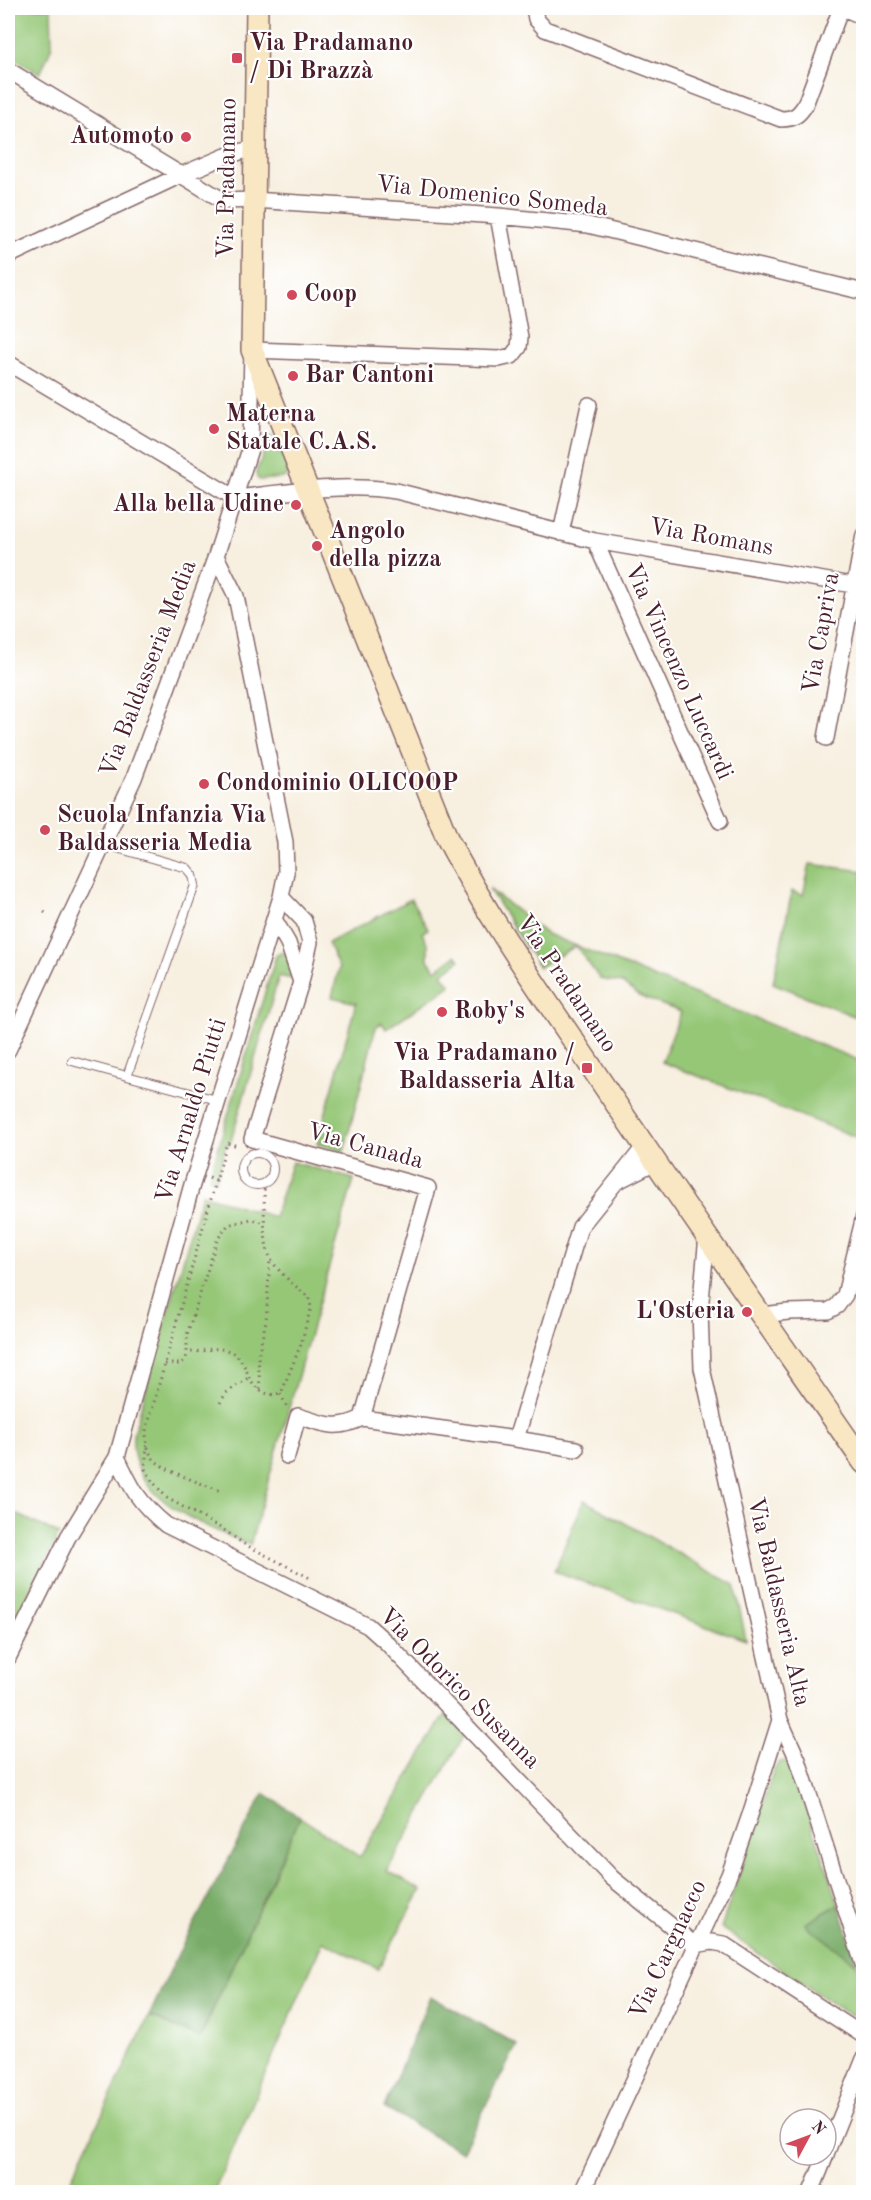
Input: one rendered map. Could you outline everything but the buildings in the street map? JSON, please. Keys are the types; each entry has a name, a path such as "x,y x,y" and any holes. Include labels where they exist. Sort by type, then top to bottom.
{"street":[{"name":"Via Pradamano","path":"257,8 252,350 447,838 492,920 650,1155 864,1463"},
{"path":"534,8 536,19 545,29 781,119 791,119 797,116 805,105 842,8 864,17"},
{"name":"Via Domenico Someda","path":"8,70 224,201 253,200 498,216 588,225 864,292"},
{"path":"8,256 181,175 226,156 254,148"},
{"path":"252,350 499,359 512,356 517,352 520,337 498,216"},
{"name":"Via Baldasseria Media","path":"8,1050 144,751 216,556 250,449 252,350"},
{"path":"8,363 235,498"},
{"path":"561,533 589,405"},
{"name":"Via Romans","path":"235,498 309,489 366,487 396,491 595,541 854,585"},
{"name":"Via Capriva","path":"826,738 864,535"},
{"name":"Via Vincenzo Luccardi","path":"595,541 720,820"},
{"name":"Via Arnaldo Piutti","path":"8,1658 68,1537 117,1456 143,1356 218,1100 281,897 286,872 285,842 236,597 216,556"},
{"path":"251,1147 301,982 310,942 309,934 300,916 281,897"},
{"path":"274,919 288,943 301,982"},
{"name":"Via Canada","path":"251,1147 428,1188 362,1418"},
{"path":"516,1439 579,1227 616,1182 650,1155"},
{"path":"762,1315 828,1311 837,1306 845,1296 864,1216"},
{"name":"Via Baldasseria Alta","path":"707,1236 700,1311 702,1368 780,1720 798,1760 864,1967"},
{"path":"287,1455 298,1416 337,1426 347,1425 362,1418 576,1449"},
{"name":"Via Odorico Susanna","path":"117,1456 132,1490 147,1510 166,1525 368,1626 387,1643 612,1878 695,1945"},
{"name":"Via Cargnacco","path":"582,2193 729,1875 780,1720"},
{"path":"695,1945 712,1942 723,1944 864,2036"},
{"path":"838,2125 864,2059"},
{"path":"811,2193 821,2167"}],"lane":[{"path":"103,844 187,868 195,879 195,885 127,1076"},
{"path":"72,1061 218,1100"},
{"path":"251,1147 272,1164 271,1176 264,1183 252,1184 243,1176 242,1162 251,1147"}],"path":[{"path":"64,841 78,848"},
{"path":"221,1491 154,1460 147,1445 146,1431 226,1143 251,1147"},
{"path":"211,1169 209,1179 216,1181"},
{"path":"260,1389 258,1356 266,1321 270,1259 266,1240 264,1183"},
{"path":"165,1364 181,1364 186,1358 187,1335 217,1240 228,1225 251,1219 266,1223"},
{"path":"187,1352 217,1348 237,1354 244,1364 248,1378 260,1389 272,1395 280,1394 301,1344 311,1307 309,1298 270,1259"},
{"path":"220,1403 226,1393 248,1378"}],"green space":[{"path":"8,8 51,8 52,46 40,74 8,55"},
{"path":"272,435 289,466 288,474 283,478 260,480 256,472 263,456 267,436"},
{"path":"810,864 863,871 863,1020 773,983 792,891 803,895"},
{"path":"489,889 547,934 863,1062 863,1140 662,1062 681,1012 639,996 622,983 600,979 576,946 539,967"},
{"path":"411,899 428,929 422,933 428,945 428,960 436,970 456,955 460,960 442,974 451,985 386,1029 382,1023 376,1027 344,1151 317,1144 356,1003 332,997 339,968 328,943"},
{"path":"281,952 287,954 292,979 279,976 230,1144 226,1144 216,1181 209,1178 276,956"},
{"path":"292,1162 354,1179 250,1545 191,1518 155,1493 142,1477 135,1458 133,1435 202,1194 274,1217"},
{"path":"584,1500 735,1585 746,1640 554,1571"},
{"path":"8,1510 59,1534 8,1636"},
{"path":"446,1714 465,1734 387,1871 421,1890 378,1969 323,1941 214,2192 65,2192 149,2016 200,2038 300,1817 360,1857"},
{"path":"786,1761 792,1766 839,1904 806,1924 857,1964 863,1988 863,2014 860,2016 849,2015 721,1928 774,1769 780,1762"},
{"path":"264,1793 300,1817 200,2038 149,2016 178,1954"},
{"path":"839,1904 857,1964 805,1924"},
{"path":"430,1996 517,2045 462,2152 384,2108"}],"place":[{"name":"Via Pradamano / Di Brazzà","path":"237,58"},
{"name":"Automoto","path":"186,137"},
{"name":"Coop","path":"292,295"},
{"name":"Bar Cantoni","path":"293,376"},
{"name":"Materna Statale C.A.S.","path":"214,429"},
{"name":"Alla bella Udine","path":"296,505"},
{"name":"Angolo della pizza","path":"317,546"},
{"name":"Condominio OLICOOP","path":"204,784"},
{"name":"Scuola Infanzia Via Baldasseria Media","path":"45,830"},
{"name":"Roby's","path":"442,1012"},
{"name":"Via Pradamano / Baldasseria Alta","path":"587,1068"},
{"name":"L'Osteria","path":"747,1312"}]}
